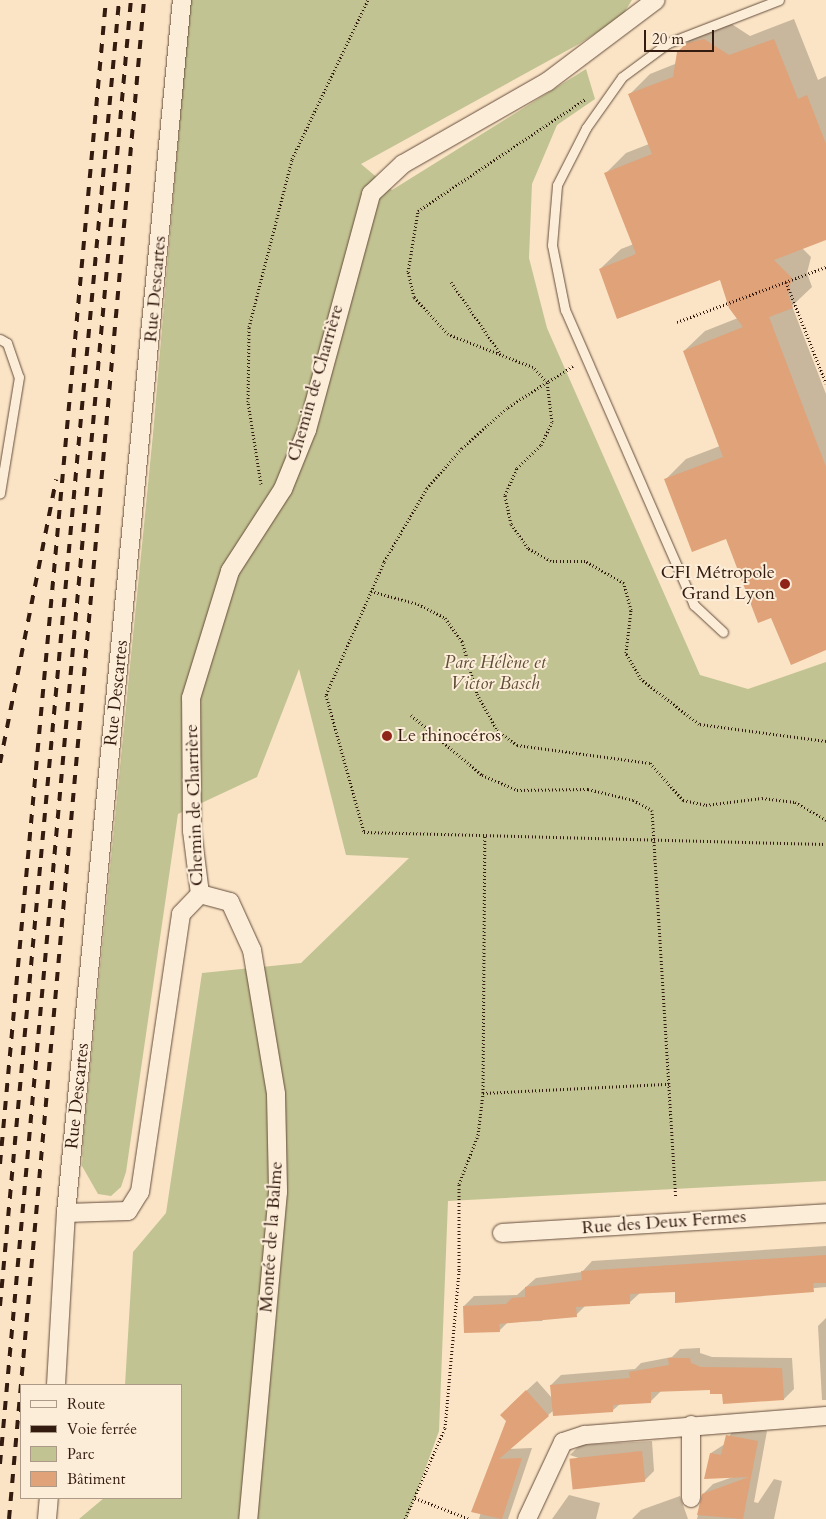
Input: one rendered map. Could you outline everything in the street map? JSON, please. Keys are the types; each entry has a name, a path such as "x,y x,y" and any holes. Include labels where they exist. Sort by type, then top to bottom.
{"street":[{"name":"Rue Descartes","path":"56,1384 66,1213 182,0"},
{"name":"Chemin de Charrière","path":"66,1213 117,1214 128,1211 137,1199 181,914 200,894 192,831 191,698 230,571 283,490 307,430 371,194 382,180 547,82 656,0"},
{"name":"Montée de la Balme","path":"200,894 230,902 252,950 276,1094 278,1192 248,1519"},
{"name":"Rue des Deux Fermes","path":"502,1233 826,1213"},
{"path":"527,1519 562,1442 585,1435 826,1416"},
{"path":"691,1426 691,1498"},
{"path":"47,1519 49,1499"}],"lane":[{"path":"723,632 694,605 566,310 552,244 557,185 586,128 622,77 668,43 779,0"},
{"path":"0,340 7,343 19,377 0,493"}],"path":[{"path":"262,522 260,468 246,374 249,327 292,159 368,0"},
{"path":"588,97 418,211 408,272 414,297 448,334 533,367 548,382 552,422 541,445 517,468 505,494 511,524 528,548 551,561 585,561 624,583 631,610 626,653 641,679 699,724 826,741"},
{"path":"677,322 826,266"},
{"path":"451,282 500,353"},
{"path":"786,282 826,383"},
{"path":"586,358 507,408 462,448 427,488 371,591 326,695 364,832 826,844"},
{"path":"371,591 418,604 445,618 462,641 477,694 497,730 517,745 650,763 683,800 706,805 762,798 795,802 826,820"},
{"path":"411,715 482,775 516,790 588,789 633,800 652,810 657,839 676,1197"},
{"path":"405,1519 445,1428 458,1270 459,1184 478,1135 482,1093 485,835"},
{"path":"482,1093 670,1084"},
{"path":"414,1498 470,1519"}],"green space":[{"name":"Parc Hélène et Victor Basch","path":"190,0 632,0 622,16 579,44 361,164 392,190 586,69 595,99 557,125 532,184 529,258 547,328 700,675 748,689 826,662 826,1181 448,1201 439,1431 407,1519 79,1519 103,1499 182,1499 182,1384 125,1384 133,1252 166,1213 202,973 301,963 409,858 346,855 299,669 257,777 178,814 126,1172 121,1187 111,1196 98,1194 82,1166 83,1141 153,434"}],"building":[{"path":"704,39 729,55 774,39 798,99 807,95 826,144 826,240 774,260 792,278 788,294 793,308 769,317 826,467 826,650 791,665 771,618 758,623 726,539 692,552 664,479 723,457 683,351 743,327 729,308 720,280 617,319 599,269 636,254 604,173 652,154 628,94 673,77 677,52 687,43"},
{"path":"826,1255 826,1283 813,1283 814,1292 675,1303 675,1292 630,1294 630,1304 576,1307 577,1317 499,1324 500,1332 464,1333 463,1306 506,1304 512,1298 525,1297 525,1287 582,1280 581,1271"},
{"path":"668,1358 690,1358 691,1363 701,1367 782,1368 784,1400 723,1404 722,1394 710,1394 710,1390 651,1392 651,1403 613,1405 613,1412 553,1416 550,1385 630,1378 629,1372 669,1365"},
{"path":"526,1390 549,1416 499,1459 522,1458 502,1519 471,1512 506,1421 500,1415"},
{"path":"726,1435 758,1441 743,1519 697,1515 702,1494 749,1477 704,1479 710,1453 721,1455"},
{"path":"642,1451 645,1482 573,1489 569,1459"}],"railway":[{"path":"0,1164 106,0"},
{"path":"0,1306 119,0"},
{"path":"0,1464 131,0"},
{"path":"21,1384 144,0"},
{"path":"0,763 56,479"},
{"path":"9,1519 20,1395"}],"place":[{"name":"CFI Métropole Grand Lyon","path":"785,584"},
{"name":"Le rhinocéros","path":"387,736"}]}
